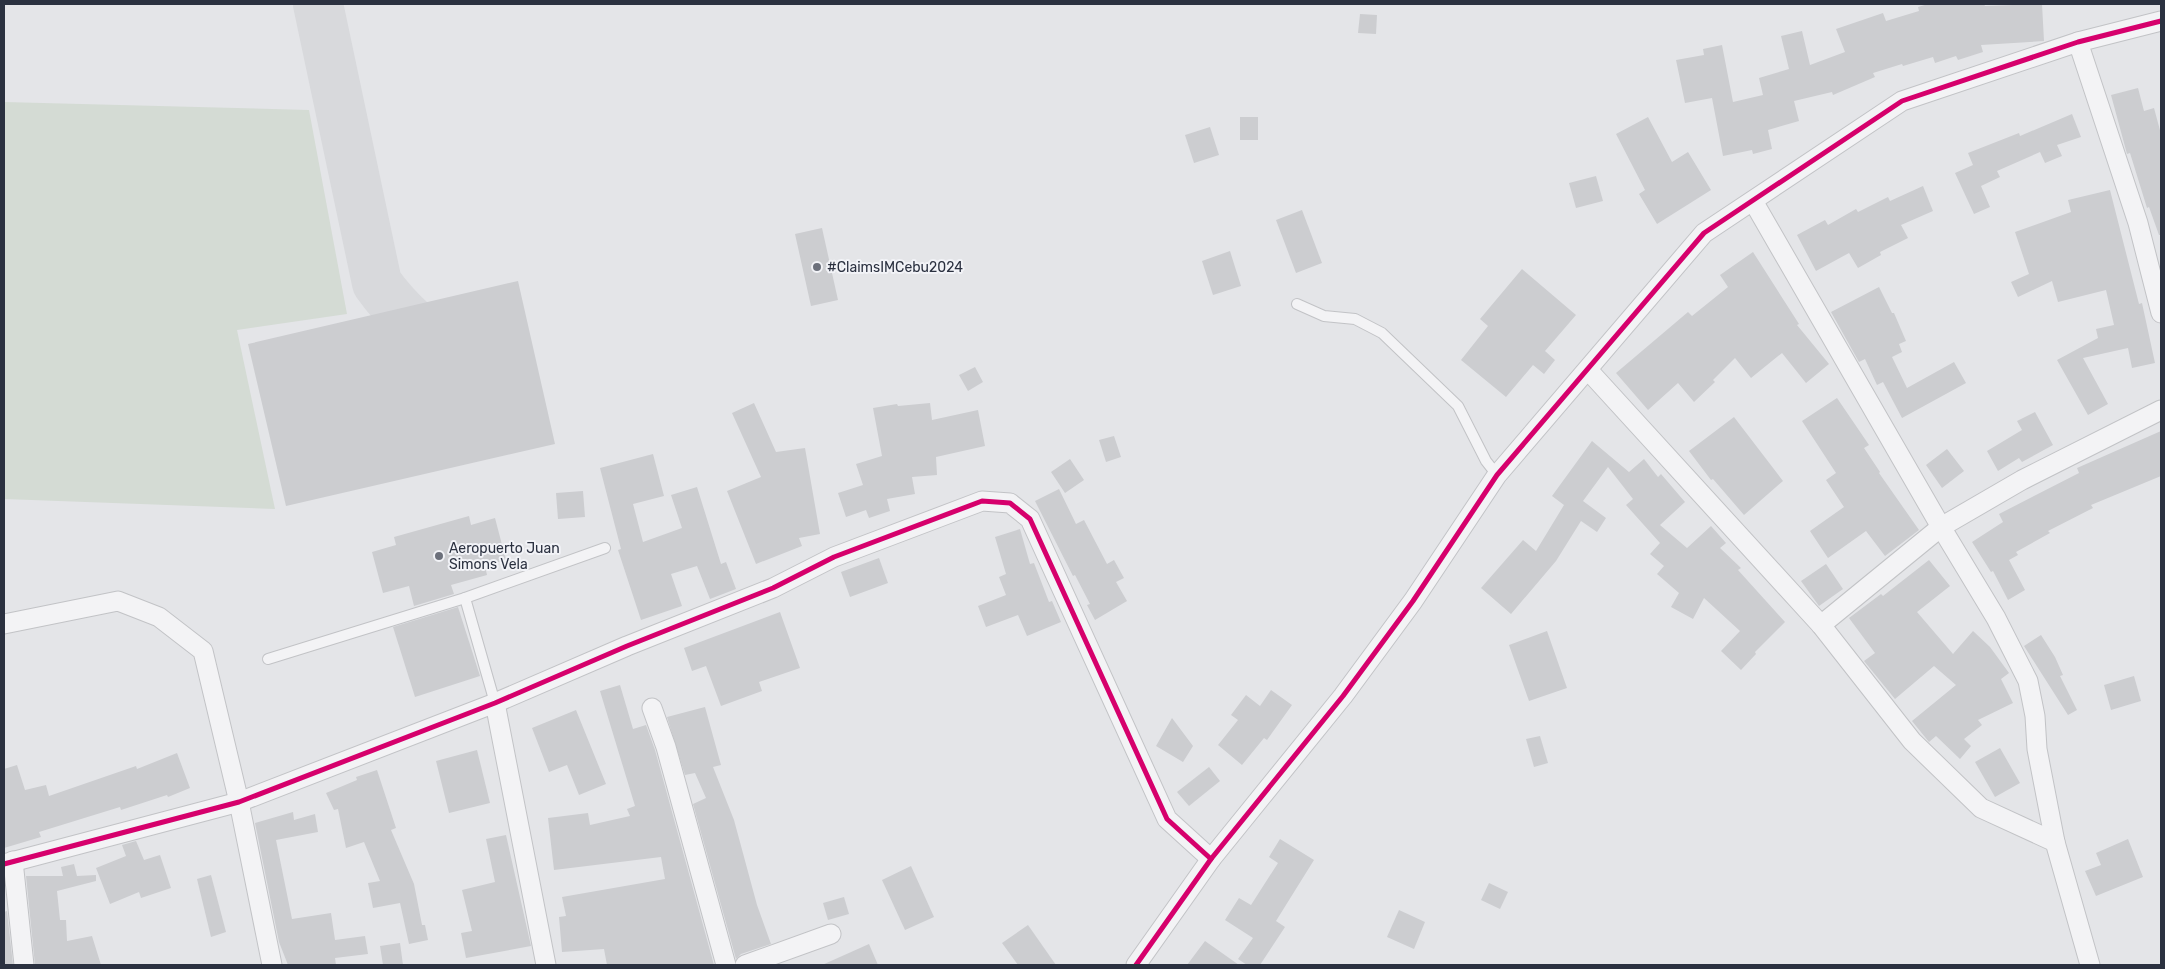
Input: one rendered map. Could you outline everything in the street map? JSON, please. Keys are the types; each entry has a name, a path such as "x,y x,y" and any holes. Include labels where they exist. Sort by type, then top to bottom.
{"street":[{"path":"1136,965 1212,859 1343,696 1414,601 1497,475 1704,233 1902,101 2078,42 2161,21"},
{"path":"2078,42 2138,223 2161,313"},
{"path":"1753,201 1941,527 1996,618 2028,681 2035,716 2037,749 2055,842 2090,965"},
{"path":"1588,370 1821,625 1912,741 1981,808 2055,842"},
{"path":"1821,625 1941,527 2022,480 2161,410"},
{"path":"24,965 8,862 238,802 496,703 627,646 773,588 834,557 982,501 1010,503 1030,519 1167,819 1212,859"},
{"path":"4,624 118,601 160,617 203,651 238,802 272,965"},
{"path":"496,703 546,965"},
{"path":"652,708 666,747 726,965"},
{"path":"745,965 831,934"}],"lane":[{"path":"1297,304 1324,316 1355,319 1382,333 1458,406 1486,461 1497,475"},
{"path":"268,659 465,598 605,548"},
{"path":"465,598 496,703"}],"shaded area":[{"path":"4,102 309,110 347,314 237,330 275,509 4,499"}],"building":[{"path":"1928,4 1984,4 1985,6 2042,4 2044,41 1981,45 1983,52 1958,60 1956,56 1935,63 1933,57 1903,66 1902,64 1873,73 1875,77 1833,95 1832,92 1794,101 1799,121 1768,130 1772,149 1753,154 1752,150 1723,156 1712,98 1685,103 1676,60 1704,55 1703,49 1722,45 1733,102 1763,95 1759,78 1789,69 1781,36 1802,31 1810,65 1845,52 1836,29 1883,13 1886,21 1919,11 1918,7"},
{"path":"1360,14 1377,15 1376,34 1358,33"},
{"path":"2138,88 2144,111 2154,108 2161,134 2161,235 2159,235 2149,207 2147,208 2130,153 2127,154 2111,95"},
{"path":"2072,114 2081,137 2057,145 2062,156 2045,163 2040,152 1997,171 2000,177 1981,186 1990,207 1974,214 1955,173 1973,165 1968,153 2019,133 2020,136"},
{"path":"1240,117 1258,117 1258,140 1240,140"},
{"path":"1648,117 1672,162 1688,152 1711,190 1657,224 1639,194 1645,190 1616,134"},
{"path":"1210,127 1219,155 1194,163 1185,135"},
{"path":"1596,176 1603,201 1576,208 1569,183"},
{"path":"1923,186 1933,211 1901,225 1908,238 1880,252 1881,255 1858,268 1849,253 1816,271 1797,235 1825,220 1828,225 1856,209 1858,212 1888,197 1890,201"},
{"path":"2110,190 2139,304 2142,303 2155,363 2132,368 2128,348 2083,358 2108,404 2088,415 2057,360 2098,338 2096,329 2114,325 2106,290 2058,302 2052,281 2018,297 2011,282 2029,274 2015,232 2071,212 2068,200"},
{"path":"1302,210 1322,263 1296,273 1276,220"},
{"name":"#ClaimsIMCebu2024","path":"822,228 838,300 811,306 795,234"},
{"path":"1230,251 1241,286 1213,295 1202,261"},
{"path":"1753,252 1799,324 1797,325 1829,364 1806,383 1782,353 1751,378 1735,358 1713,380 1715,382 1694,402 1678,383 1648,410 1616,373 1688,312 1692,316 1728,287 1720,275"},
{"path":"1522,269 1576,315 1545,351 1555,360 1544,374 1533,365 1506,397 1461,360 1488,326 1480,319"},
{"path":"518,281 555,444 286,506 248,344"},
{"path":"1879,287 1892,313 1894,313 1906,341 1899,344 1902,352 1892,357 1907,388 1954,362 1966,383 1902,418 1883,382 1877,385 1865,359 1859,362 1831,312"},
{"path":"975,367 983,382 968,391 959,375"},
{"path":"1837,398 1869,445 1864,448 1879,473 1919,530 1885,556 1866,531 1828,558 1810,531 1844,507 1826,480 1836,473 1802,421"},
{"path":"754,403 776,452 805,448 820,534 799,538 802,546 756,564 727,491 761,477 732,413"},
{"path":"930,403 932,420 978,410 985,446 936,457 937,475 912,477 915,494 887,499 890,511 869,518 866,510 846,517 838,493 863,485 856,464 882,456 873,408 897,404 898,406"},
{"path":"2035,412 2053,445 2022,462 2019,458 1998,471 1987,451 2022,430 2017,421"},
{"path":"1734,417 1783,481 1744,515 1713,479 1711,480 1689,451"},
{"path":"2161,431 2161,476 2091,505 2093,508 2048,531 2050,533 2016,552 2018,555 2009,560 2025,590 2008,600 1993,571 1991,572 1972,542 2003,522 1999,514 2079,473 2077,468"},
{"path":"1114,436 1121,457 1106,462 1099,440"},
{"path":"1592,441 1629,472 1644,459 1658,477 1661,474 1685,502 1660,525 1687,548 1711,526 1726,543 1720,548 1741,568 1738,570 1785,622 1755,652 1756,654 1741,670 1721,651 1740,631 1704,598 1693,619 1671,607 1679,593 1657,574 1664,566 1650,554 1660,543 1626,505 1633,499 1608,467 1583,501 1606,518 1597,532 1581,521 1556,561 1511,614 1481,588 1523,540 1536,551 1564,505 1552,496"},
{"path":"1947,449 1964,471 1942,488 1926,465"},
{"path":"653,454 664,496 633,504 643,542 682,528 671,495 697,487 721,564 726,562 736,589 710,599 697,566 671,574 682,606 641,620 618,550 621,549 600,468"},
{"path":"1070,459 1084,480 1065,493 1051,472"},
{"path":"1059,489 1076,524 1084,520 1107,564 1114,560 1124,578 1116,582 1127,601 1095,620 1087,605 1090,604 1075,575 1073,576 1035,501"},
{"path":"583,491 585,517 558,519 556,493"},
{"name":"Aeropuerto Juan Simons Vela","path":"469,516 471,525 495,518 506,560 485,566 487,575 451,585 454,594 414,606 409,586 383,593 372,552 396,545 394,537"},
{"path":"1020,529 1030,564 1034,563 1049,602 1052,601 1061,622 1027,636 1018,615 986,627 978,606 1006,595 999,577 1006,574 995,537"},
{"path":"879,558 888,583 850,597 841,572"},
{"path":"1929,560 1950,586 1917,612 1953,654 1973,631 1990,647 2009,673 2001,679 2013,703 1978,720 1982,725 1964,739 1971,746 1960,759 1936,736 1929,742 1912,721 1956,685 1934,666 1895,699 1864,661 1875,653 1849,618 1881,594 1883,596"},
{"path":"1826,564 1843,589 1819,606 1801,581"},
{"path":"458,607 480,676 415,697 393,627"},
{"path":"780,612 800,668 759,682 762,691 721,706 706,666 692,671 684,648"},
{"path":"1547,631 1567,688 1529,701 1509,645"},
{"path":"2041,635 2055,657 2063,675 2060,676 2077,710 2068,715 2024,646"},
{"path":"2134,676 2141,701 2111,710 2104,685"},
{"path":"620,685 633,729 646,725 655,750 714,965 607,965 604,949 562,952 559,917 566,916 562,897 665,879 661,857 554,870 548,818 588,813 590,825 630,816 627,809 635,806 600,691"},
{"path":"1271,690 1292,705 1267,740 1264,738 1242,765 1218,745 1238,720 1231,715 1246,695 1260,706"},
{"path":"705,707 721,765 713,767 734,820 757,905 771,944 741,954 736,959 693,804 706,798 695,773 685,775 667,717"},
{"path":"576,710 606,784 579,795 567,765 549,772 532,728"},
{"path":"1172,718 1193,746 1183,762 1156,746"},
{"path":"1540,736 1548,763 1534,767 1526,739"},
{"path":"2000,748 2020,783 1995,797 1975,762"},
{"path":"477,750 490,803 449,813 436,761"},
{"path":"177,753 190,788 168,797 167,795 121,810 120,807 39,832 41,837 4,848 4,769 17,765 25,790 46,785 49,796 136,766 137,769"},
{"path":"1209,767 1220,781 1189,806 1177,792"},
{"path":"377,770 396,828 391,830 414,884 422,925 425,925 428,940 409,944 400,903 373,908 368,883 380,881 364,842 346,848 338,809 334,810 326,793 357,780 356,777"},
{"path":"293,812 294,820 315,814 318,832 276,840 292,919 331,913 335,940 365,936 368,954 335,958 336,965 288,965 279,942 255,823"},
{"path":"506,835 531,946 466,958 461,933 472,931 462,890 495,882 486,839"},
{"path":"1280,839 1314,860 1276,921 1285,927 1260,965 1247,965 1238,959 1253,938 1225,920 1239,898 1251,905 1278,863 1269,857"},
{"path":"2128,839 2143,877 2096,896 2085,871 2101,865 2096,853"},
{"path":"136,841 144,860 160,855 171,888 141,898 139,892 110,904 96,868 126,856 122,845"},
{"path":"74,864 77,876 96,875 96,881 57,891 60,920 66,920 67,941 92,936 101,965 35,965 26,876 63,876 61,867"},
{"path":"911,866 934,917 905,930 882,880"},
{"path":"211,875 226,932 211,937 197,879"},
{"path":"1489,883 1508,892 1500,909 1481,900"},
{"path":"844,897 849,914 828,920 823,903"},
{"path":"1399,910 1425,922 1414,949 1387,937"},
{"path":"7,911 13,965 4,965 4,912"},
{"path":"1028,925 1056,965 1018,965 1002,943"},
{"path":"1205,941 1239,965 1187,965"},
{"path":"400,943 403,965 383,965 380,946"},
{"path":"869,944 878,965 822,965"}],"taxiway":[{"path":"318,4 377,283 411,321 451,352"}],"cycle path":[{"path":"1136,965 1211,859 1343,696 1413,601 1497,475 1704,233 1902,101 2078,42 2161,21"},
{"path":"4,864 239,802 495,703 627,646 773,588 834,557 982,501 1010,503 1030,519 1167,819 1211,859"}],"place":[{"name":"#ClaimsIMCebu2024","path":"817,267"},
{"name":"Aeropuerto Juan Simons Vela","path":"439,556"}]}
